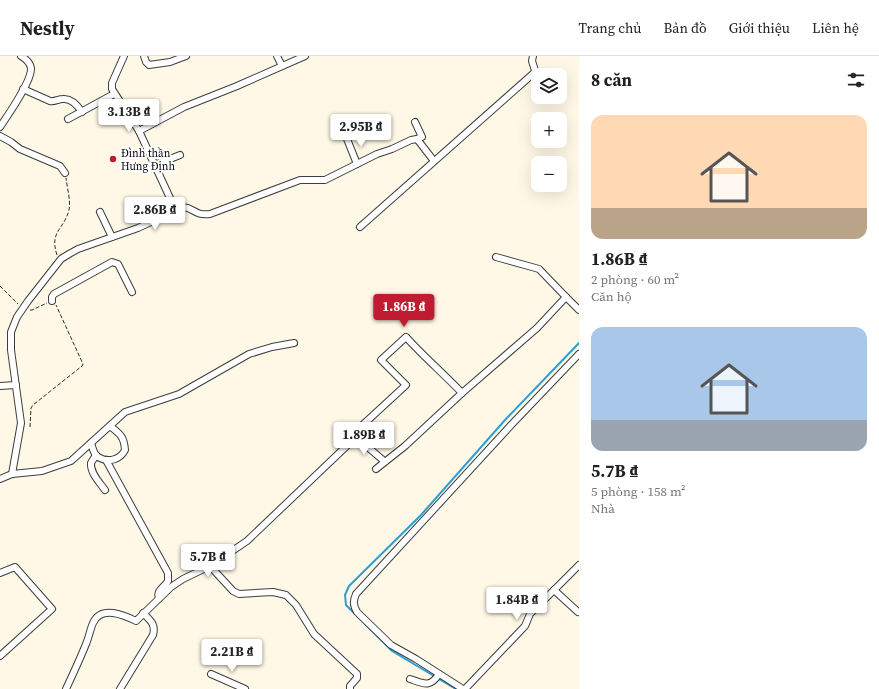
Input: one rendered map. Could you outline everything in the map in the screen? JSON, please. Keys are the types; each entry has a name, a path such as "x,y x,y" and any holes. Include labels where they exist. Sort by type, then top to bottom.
{"street":[{"path":"0,127 27,83 31,68 29,61 21,56"},
{"path":"124,56 112,83 114,94 139,131 176,211"},
{"path":"144,56 149,66 156,63 170,62 186,56"},
{"path":"277,56 282,66"},
{"path":"139,131 184,107 237,86 305,56"},
{"path":"533,56 532,61 534,68"},
{"path":"360,227 531,76"},
{"path":"23,89 50,102 63,99 68,100 76,105 82,112"},
{"path":"68,120 114,94"},
{"path":"12,474 21,423 11,350 11,332 22,309 59,261 78,249 138,228 183,207 189,208 195,213 202,215 210,214 300,180 325,180 380,152 392,149 412,139 417,139 422,136 415,122"},
{"path":"0,136 12,142 20,149 60,166 65,173"},
{"path":"347,139 357,164"},
{"path":"417,139 434,161"},
{"path":"155,165 180,155"},
{"path":"100,212 112,237"},
{"path":"496,257 539,269 579,310"},
{"path":"52,301 54,294 112,262 116,262 118,264 132,292"},
{"path":"376,469 405,446 462,393 538,328 566,297"},
{"path":"66,689 90,637 93,623 98,616 111,612 119,613 136,621 171,587 210,566 247,541 356,436 355,432 406,385 381,360 406,337 421,354 435,365 462,393"},
{"path":"0,479 12,474 42,471 71,461 125,412 179,394 249,354 272,347 294,343"},
{"path":"579,354 356,594 354,603 357,612 391,645 437,677 464,689 525,626 530,614 579,564"},
{"path":"0,386 16,385"},
{"path":"91,443 96,455 106,460 120,457 125,450 124,439 110,426"},
{"path":"356,436 384,462"},
{"path":"96,455 91,463 92,468 105,490"},
{"path":"106,460 168,573 168,581 159,591 159,598"},
{"path":"210,566 233,591 239,594 273,592 286,595 296,605 314,634 357,674 357,678 350,686 350,689"},
{"path":"0,573 15,567 52,608 0,656"},
{"path":"554,590 578,612"},
{"path":"120,689 153,635 155,629 153,624 143,613"},
{"path":"211,674 245,689"},
{"path":"410,679 427,684 432,682 437,677"}],"path":[{"path":"59,261 55,247 55,237 70,208 65,173"},
{"path":"0,286 22,309 32,310 52,301 56,304 83,364 33,405 31,408 30,427"}],"waterway":[{"path":"456,689 392,651 346,605 345,595 349,586 421,515 505,420 579,343"}],"place":[{"name":"Đình thần Hưng Định","path":"113,159"}]}
